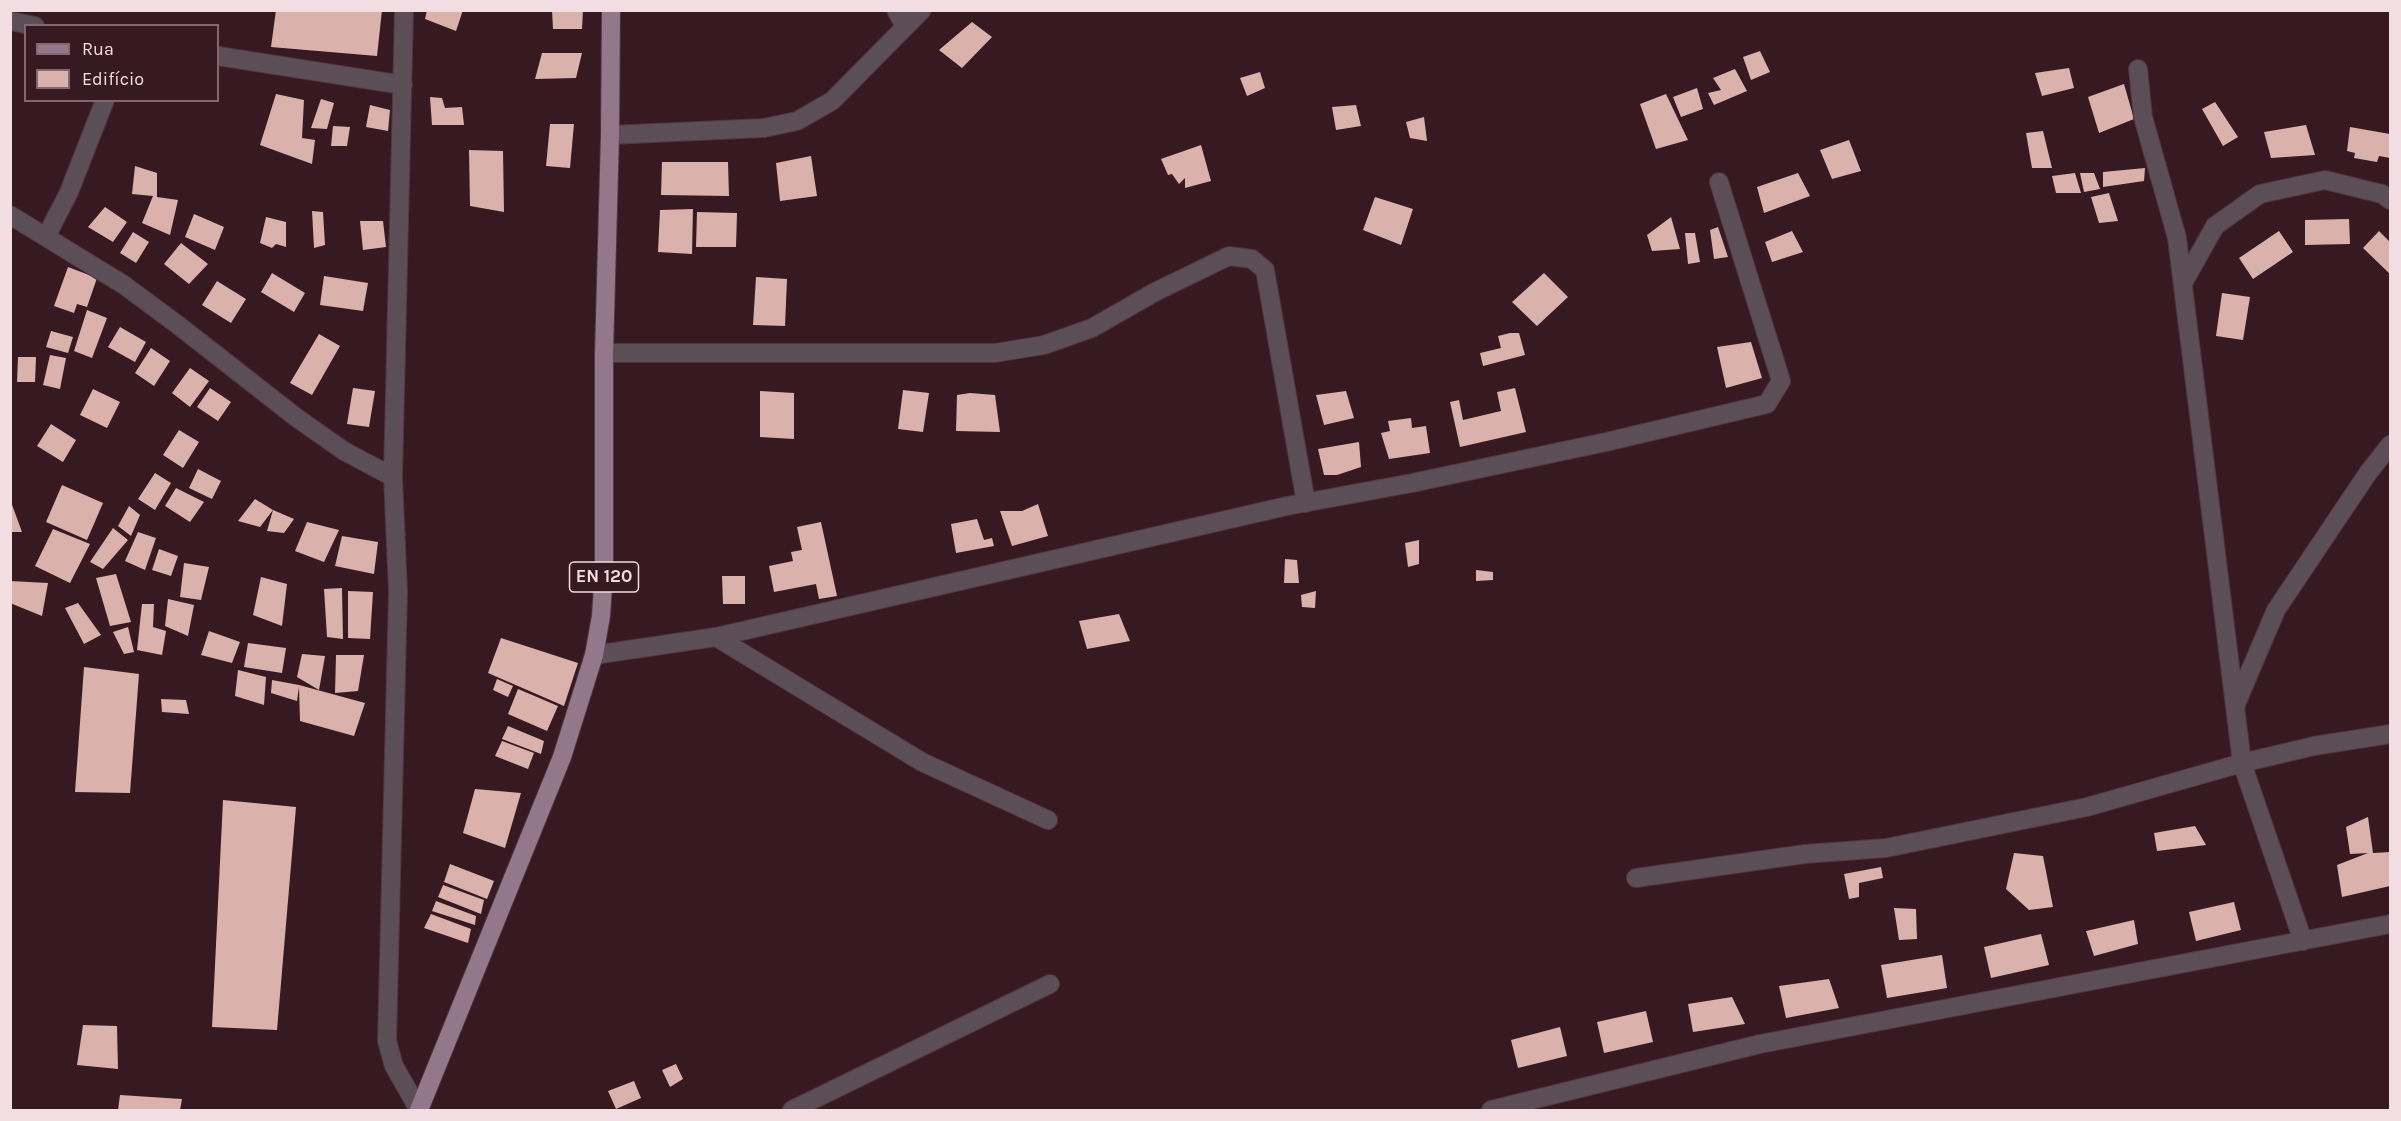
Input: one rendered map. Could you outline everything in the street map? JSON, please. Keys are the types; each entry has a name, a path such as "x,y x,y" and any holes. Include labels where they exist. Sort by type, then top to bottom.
{"main road":[{"name":"EN 120","path":"419,1110 562,757 594,655 601,616 604,572 604,353 611,10"}],"street":[{"path":"404,10 393,477 398,592 387,1041 394,1066 419,1110"},
{"path":"610,135 764,128 797,121 832,101 900,18 922,10"},
{"path":"10,21 25,24"},
{"path":"219,56 403,85"},
{"path":"2138,69 2143,117 2177,238 2242,763 2303,941"},
{"path":"46,237 69,192 104,102"},
{"path":"2183,283 2215,226 2260,194 2325,180 2382,194 2391,200"},
{"path":"594,655 716,637 1306,502 1424,481 1606,442 1767,404 1781,381 1719,182"},
{"path":"10,215 124,285 306,425 345,451 393,477"},
{"path":"604,353 995,353 1044,345 1092,328 1155,292 1229,256 1252,259 1265,270 1306,502"},
{"path":"2235,705 2276,610 2368,472 2391,445"},
{"path":"716,637 922,762 1048,820"},
{"path":"1635,878 1805,854 1886,848 2087,807 2242,763 2314,746 2391,734"},
{"path":"1491,1110 1760,1044 2391,924"},
{"path":"792,1110 1050,984"}],"building":[{"path":"276,10 382,10 377,56 271,47"},
{"path":"427,10 463,10 456,31 425,19"},
{"path":"552,10 583,10 582,29 553,29"},
{"path":"972,22 992,37 962,68 939,50"},
{"path":"1760,51 1770,72 1751,80 1743,57"},
{"path":"542,53 582,53 576,78 535,79"},
{"path":"2069,68 2074,88 2042,96 2035,73"},
{"path":"1735,69 1747,91 1714,105 1708,93 1721,90 1713,78"},
{"path":"1260,72 1265,88 1247,96 1240,78"},
{"path":"2124,84 2134,119 2099,133 2088,97"},
{"path":"1697,88 1703,109 1681,117 1673,97"},
{"path":"276,94 304,100 302,138 315,140 312,164 260,145"},
{"path":"1666,94 1688,140 1656,149 1640,104"},
{"path":"430,97 442,98 445,108 462,107 464,125 432,125"},
{"path":"321,99 334,103 327,129 311,128"},
{"path":"2215,102 2238,137 2223,146 2202,109"},
{"path":"370,105 390,110 388,131 366,127"},
{"path":"1356,105 1361,126 1336,130 1332,107"},
{"path":"1424,117 1427,141 1410,138 1406,122"},
{"path":"550,124 574,124 570,168 546,166"},
{"path":"2306,125 2315,155 2271,158 2264,132"},
{"path":"333,126 350,127 347,146 331,146"},
{"path":"2350,127 2390,134 2390,158 2379,156 2377,162 2354,158 2355,153 2347,151"},
{"path":"2043,131 2052,168 2032,168 2026,133"},
{"path":"1849,140 1861,171 1832,179 1820,150"},
{"path":"1201,145 1211,181 1185,188 1185,178 1179,184 1172,174 1168,175 1161,159"},
{"path":"469,150 503,151 504,212 470,206"},
{"path":"811,156 817,196 780,201 776,163"},
{"path":"662,162 728,162 729,196 661,195"},
{"path":"135,166 157,173 157,197 178,200 170,235 142,223 153,196 132,194"},
{"path":"2145,168 2144,181 2103,187 2103,172"},
{"path":"1798,173 1810,196 1764,213 1757,187"},
{"path":"2075,173 2081,193 2056,193 2052,176"},
{"path":"2080,173 2094,173 2100,189 2084,192"},
{"path":"2109,193 2118,221 2099,223 2091,197"},
{"path":"1375,197 1413,209 1401,245 1363,230"},
{"path":"105,207 127,222 113,242 88,227"},
{"path":"693,209 692,254 658,252 660,210"},
{"path":"312,211 323,212 325,245 314,248"},
{"path":"697,212 737,213 736,247 696,247"},
{"path":"194,214 224,227 215,250 185,237"},
{"path":"266,217 286,222 286,247 276,244 272,248 260,243"},
{"path":"1671,217 1680,249 1652,251 1647,235"},
{"path":"2349,219 2350,244 2305,245 2305,220"},
{"path":"360,221 383,221 386,247 363,250"},
{"path":"1718,227 1728,257 1714,259 1710,230"},
{"path":"1792,231 1803,252 1772,262 1765,242"},
{"path":"2279,231 2293,252 2253,279 2239,258"},
{"path":"2379,231 2390,242 2390,274 2363,248"},
{"path":"133,232 149,242 136,263 120,253"},
{"path":"1685,233 1695,233 1700,262 1688,264"},
{"path":"181,243 208,264 189,284 164,264"},
{"path":"68,267 97,278 87,307 77,304 74,313 54,306"},
{"path":"272,273 305,293 294,312 261,292"},
{"path":"1544,273 1568,297 1537,326 1512,302"},
{"path":"324,276 368,283 363,311 320,305"},
{"path":"756,277 787,279 785,326 753,325"},
{"path":"217,281 246,299 231,323 202,305"},
{"path":"2222,293 2250,297 2243,340 2216,336"},
{"path":"87,310 107,318 92,358 74,351"},
{"path":"120,327 146,342 135,362 108,347"},
{"path":"51,331 73,337 68,353 46,347"},
{"path":"1519,333 1525,355 1483,366 1480,353 1501,348 1498,336"},
{"path":"319,334 340,346 312,395 290,383"},
{"path":"1751,342 1762,378 1726,388 1717,347"},
{"path":"151,348 170,361 154,386 135,373"},
{"path":"50,355 66,358 60,389 43,385"},
{"path":"18,357 36,357 35,382 17,382"},
{"path":"190,368 209,381 190,407 172,393"},
{"path":"210,388 231,402 218,421 197,407"},
{"path":"353,388 375,391 369,427 347,424"},
{"path":"1515,388 1526,432 1460,447 1450,402 1459,400 1463,420 1501,411 1497,392"},
{"path":"93,389 120,402 107,428 80,415"},
{"path":"903,390 929,393 923,432 898,429"},
{"path":"760,391 794,393 794,439 760,437"},
{"path":"1346,391 1354,418 1324,425 1316,395"},
{"path":"970,393 995,395 1000,432 956,431 957,395"},
{"path":"1411,418 1412,428 1426,426 1430,453 1389,459 1381,433 1390,431 1388,421"},
{"path":"51,424 76,440 63,462 37,446"},
{"path":"179,430 199,442 183,468 163,455"},
{"path":"1359,442 1361,467 1337,475 1324,475 1318,449"},
{"path":"198,469 221,481 212,499 189,488"},
{"path":"155,473 171,483 155,510 138,499"},
{"path":"62,485 103,503 87,540 46,522"},
{"path":"176,488 204,502 190,522 165,506"},
{"path":"255,499 273,510 260,527 238,521"},
{"path":"11,502 22,532 10,532"},
{"path":"1038,504 1048,536 1012,546 1000,511 1022,511"},
{"path":"129,506 140,515 131,536 118,526"},
{"path":"273,510 294,519 284,533 267,531"},
{"path":"977,519 984,540 992,538 994,546 956,553 951,524"},
{"path":"307,522 339,530 324,562 295,551"},
{"path":"821,522 837,596 819,599 816,584 774,592 769,566 793,561 791,552 802,550 797,527"},
{"path":"113,528 128,540 103,569 90,562"},
{"path":"53,529 90,544 70,583 35,566"},
{"path":"138,532 156,538 145,570 125,561"},
{"path":"342,536 378,542 374,574 335,566"},
{"path":"1419,540 1419,564 1408,567 1405,543"},
{"path":"159,549 178,556 171,576 152,570"},
{"path":"1285,559 1297,560 1299,583 1284,583"},
{"path":"184,563 209,567 201,600 180,597"},
{"path":"1476,570 1493,572 1493,580 1476,581"},
{"path":"116,574 131,622 110,626 96,578"},
{"path":"722,576 745,576 745,604 723,604"},
{"path":"261,577 287,584 282,626 253,615"},
{"path":"10,581 48,583 42,616 10,603"},
{"path":"342,588 343,639 327,637 324,589"},
{"path":"348,591 373,592 370,639 348,638"},
{"path":"1316,591 1315,608 1302,607 1301,595"},
{"path":"168,599 194,605 188,636 165,626"},
{"path":"78,603 101,635 84,644 65,608"},
{"path":"142,604 154,604 153,627 166,631 162,655 137,650"},
{"path":"1119,614 1130,641 1087,649 1079,621"},
{"path":"128,627 134,652 124,654 113,632"},
{"path":"209,631 240,642 232,663 201,655"},
{"path":"501,638 578,663 564,706 488,673"},
{"path":"248,643 286,648 282,673 244,667"},
{"path":"302,654 325,656 319,690 297,677"},
{"path":"336,655 364,655 358,691 335,693"},
{"path":"84,667 139,674 130,793 75,792"},
{"path":"238,670 266,677 264,705 235,696"},
{"path":"497,679 513,686 508,697 493,690"},
{"path":"272,680 365,703 354,736 300,721 299,687 297,701 271,693"},
{"path":"518,689 558,706 547,731 508,714"},
{"path":"161,699 186,700 189,714 162,712"},
{"path":"508,726 544,741 541,754 502,739"},
{"path":"502,741 534,753 528,769 495,756"},
{"path":"475,789 521,793 505,848 463,833"},
{"path":"223,800 296,807 277,1030 212,1027"},
{"path":"2368,817 2373,853 2390,852 2390,886 2342,897 2337,865 2368,853 2350,854 2346,827"},
{"path":"2195,826 2206,845 2157,851 2154,833"},
{"path":"2014,853 2043,856 2053,907 2029,910 2006,889"},
{"path":"450,864 494,881 487,899 444,882"},
{"path":"1881,867 1883,878 1859,883 1859,897 1849,899 1844,874"},
{"path":"443,885 484,900 481,914 438,897"},
{"path":"436,901 476,916 475,925 432,911"},
{"path":"2234,902 2241,930 2196,941 2189,912"},
{"path":"1894,908 1916,909 1917,939 1899,940"},
{"path":"431,914 471,929 468,943 424,928"},
{"path":"2134,920 2138,944 2094,956 2086,931"},
{"path":"2041,934 2049,965 1991,978 1984,947"},
{"path":"1942,955 1947,988 1887,998 1881,965"},
{"path":"1829,979 1839,1008 1786,1018 1779,986"},
{"path":"1732,997 1745,1024 1693,1032 1688,1004"},
{"path":"1646,1011 1653,1042 1604,1053 1597,1022"},
{"path":"83,1025 117,1026 118,1069 77,1065"},
{"path":"1560,1027 1567,1056 1518,1068 1511,1040"},
{"path":"676,1064 683,1079 670,1087 662,1070"},
{"path":"634,1081 641,1098 616,1109 608,1091"},
{"path":"120,1095 182,1099 180,1110 118,1110"}]}
